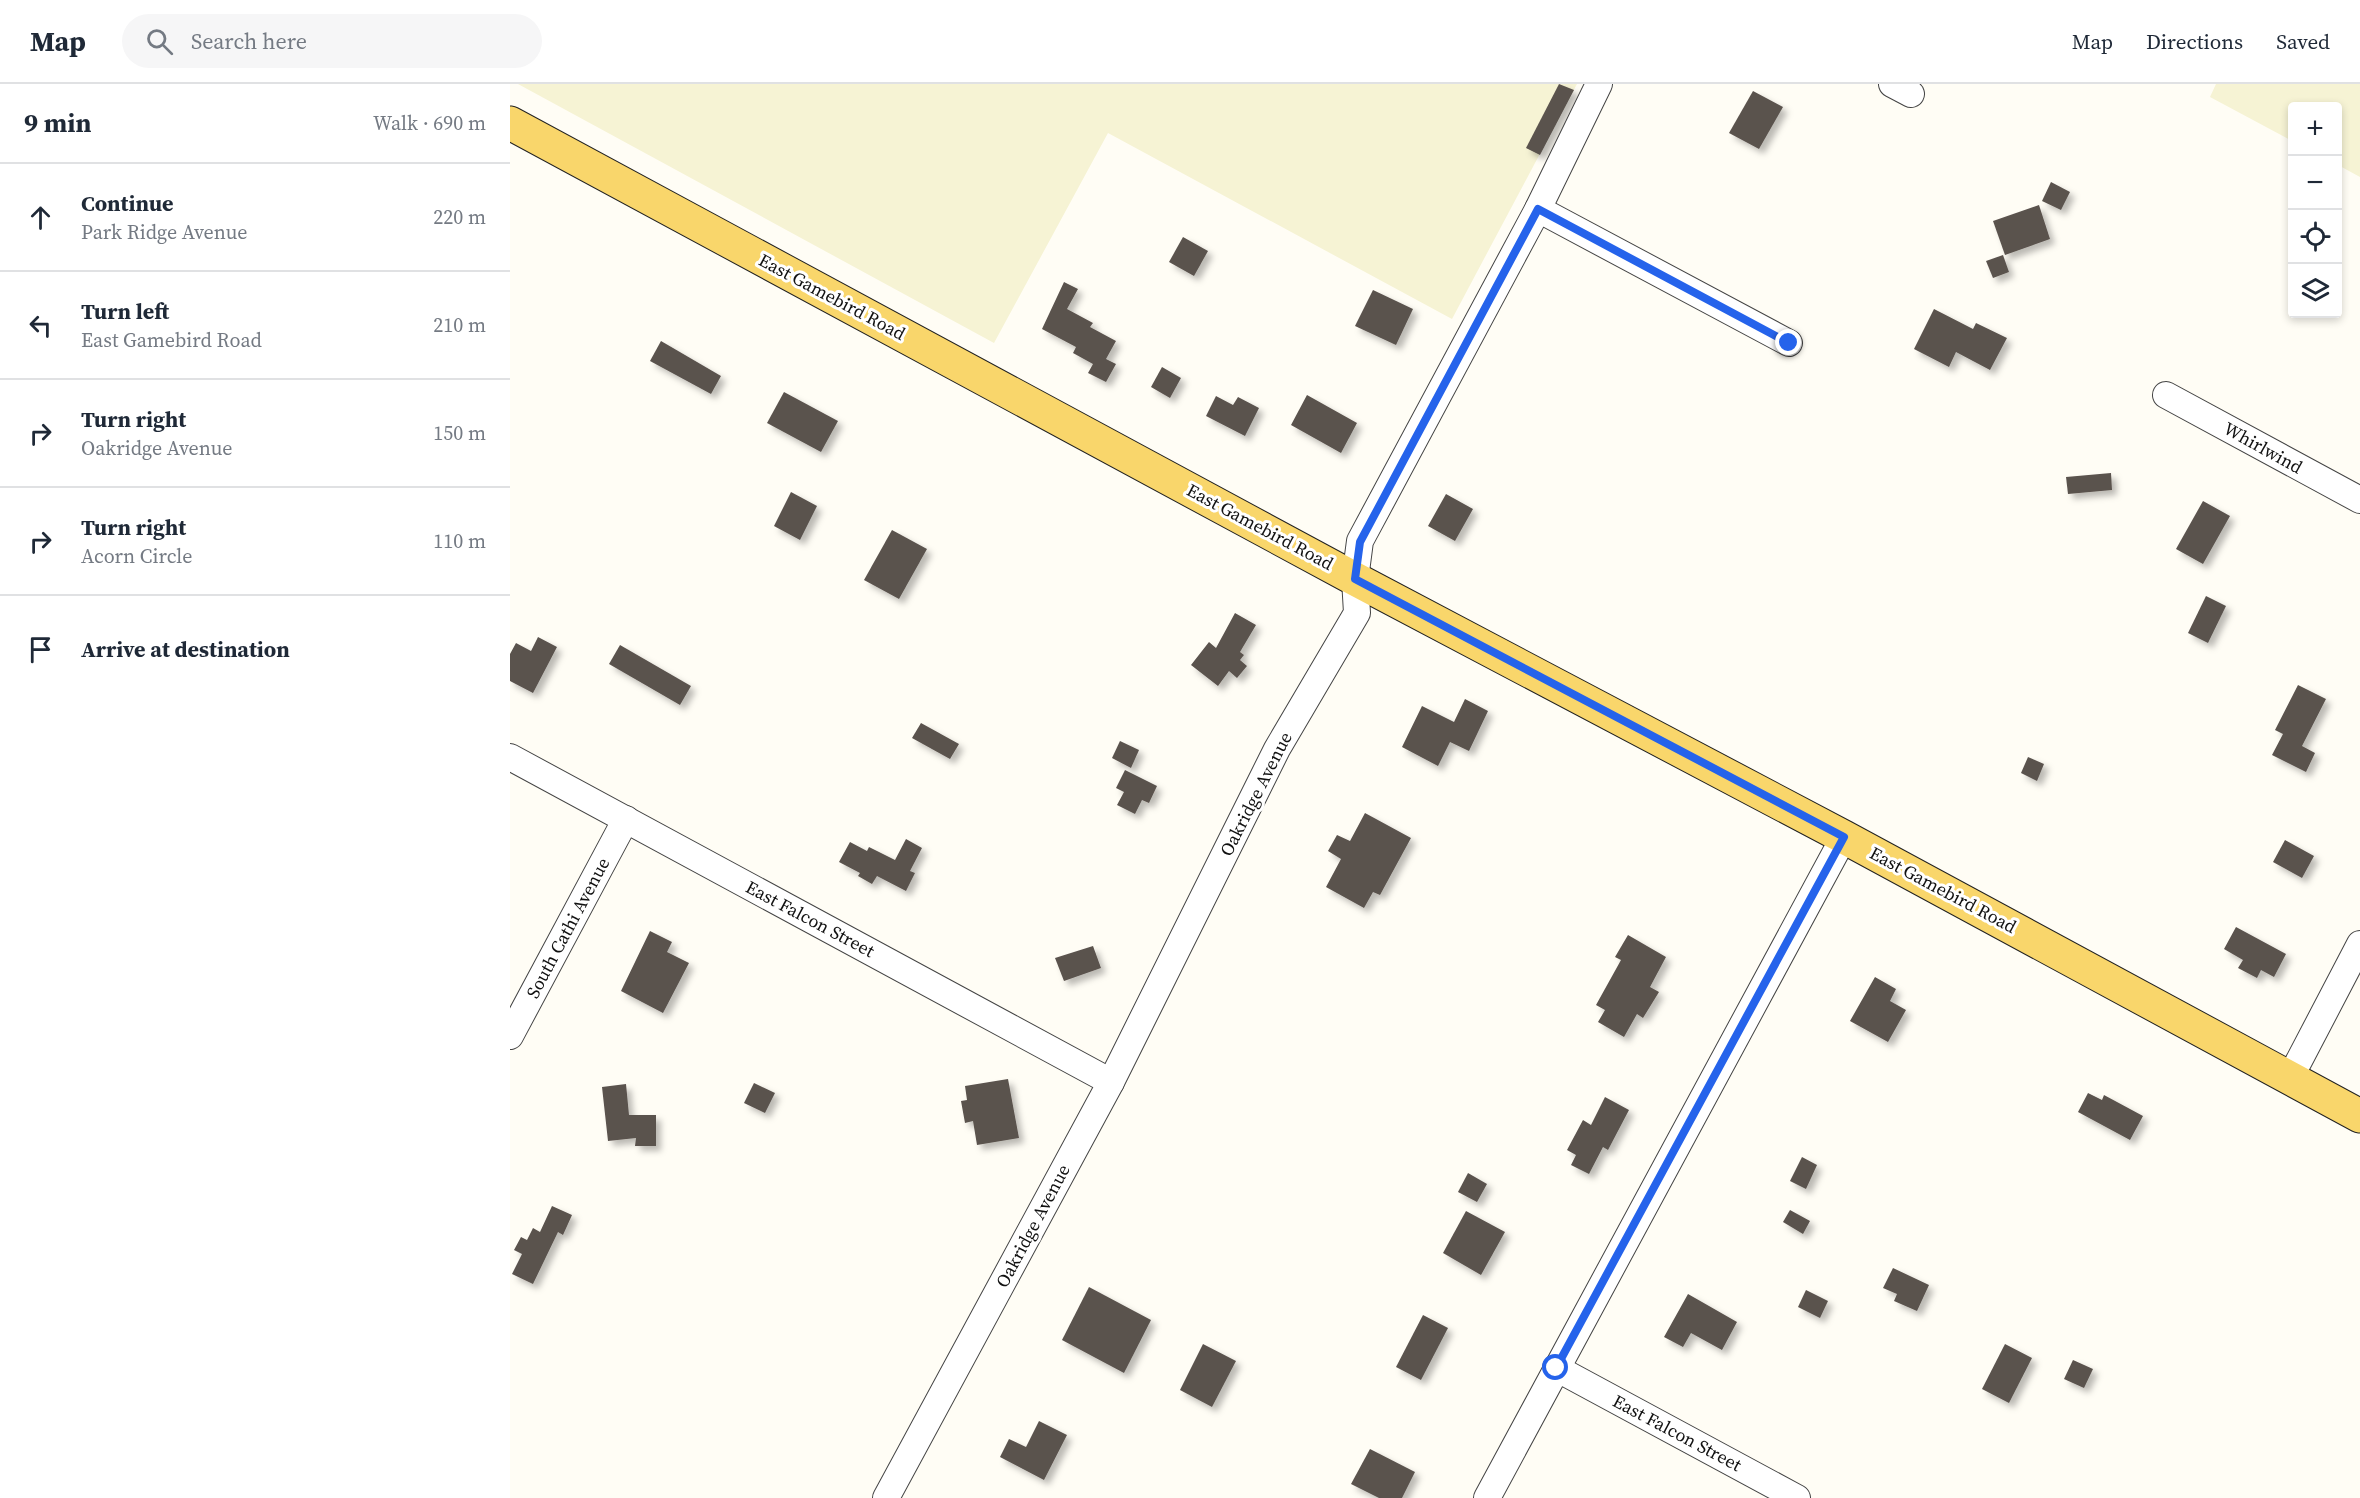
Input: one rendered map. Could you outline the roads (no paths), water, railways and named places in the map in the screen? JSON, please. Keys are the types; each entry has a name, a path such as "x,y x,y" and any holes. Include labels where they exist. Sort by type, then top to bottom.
{"main road":[{"name":"East Gamebird Road","path":"510,123 1355,579 1844,837 2360,1116"}],"street":[{"name":"Oakridge Avenue","path":"886,1498 1111,1082 1277,748 1357,613 1355,579 1360,542 1538,209 1599,84"},
{"path":"1538,209 1789,343"},
{"name":"Whirlwind","path":"2166,395 2360,500"},
{"name":"East Falcon Street","path":"510,757 1111,1082"},
{"name":"South Cathi Avenue","path":"510,1036 626,819"},
{"path":"1487,1498 1844,837"},
{"path":"2289,1078 2360,944"},
{"name":"East Falcon Street","path":"1556,1368 1797,1498"}]}
